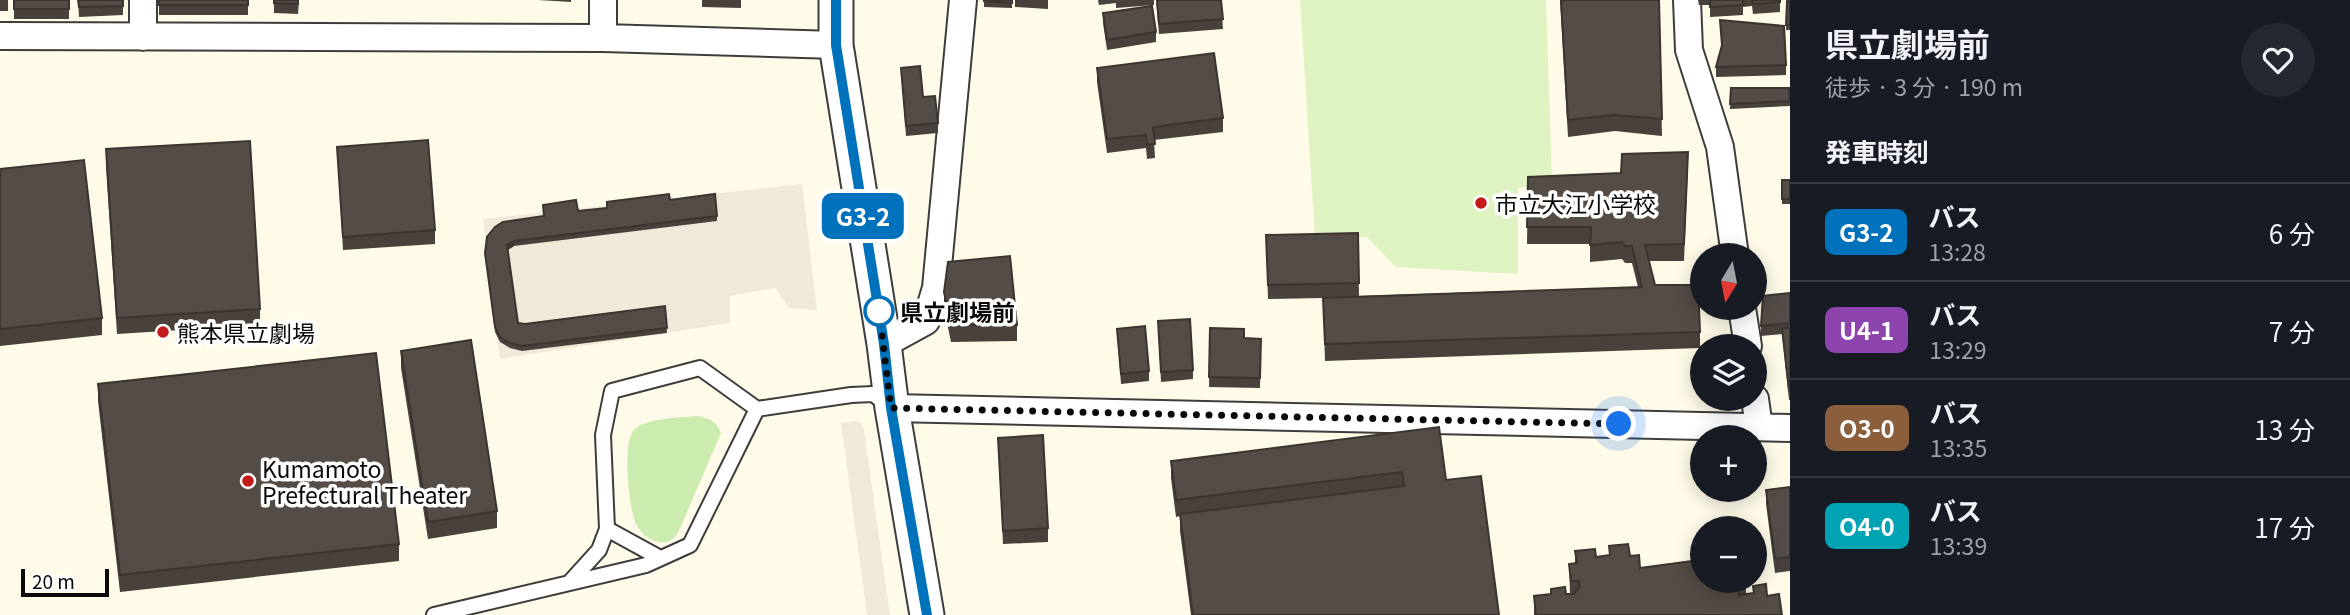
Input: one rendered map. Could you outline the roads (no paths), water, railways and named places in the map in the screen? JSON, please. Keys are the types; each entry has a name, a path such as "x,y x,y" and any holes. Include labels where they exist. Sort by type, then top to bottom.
{"street":[{"path":"143,0 143,37"},
{"path":"603,0 603,38"},
{"path":"836,0 836,45 884,344 891,408 927,615"},
{"path":"884,344 926,321 936,288 963,0"},
{"path":"1687,0 1689,50 1720,147 1733,243"},
{"path":"0,36 603,38 836,45"},
{"path":"891,408 1690,425"},
{"path":"1767,427 1790,428"}],"lane":[{"path":"570,582 599,550 607,529 603,435 612,391 700,368 757,409 873,394 891,408"},
{"path":"434,615 646,565 690,545 757,409"},
{"path":"607,529 660,558"}],"place":[{"name":"市立大江小学校","path":"1481,203"},
{"name":"県立劇場前","path":"879,311"},
{"name":"熊本県立劇場","path":"163,332"},
{"name":"Kumamoto Prefectural Theater","path":"248,481"}]}
